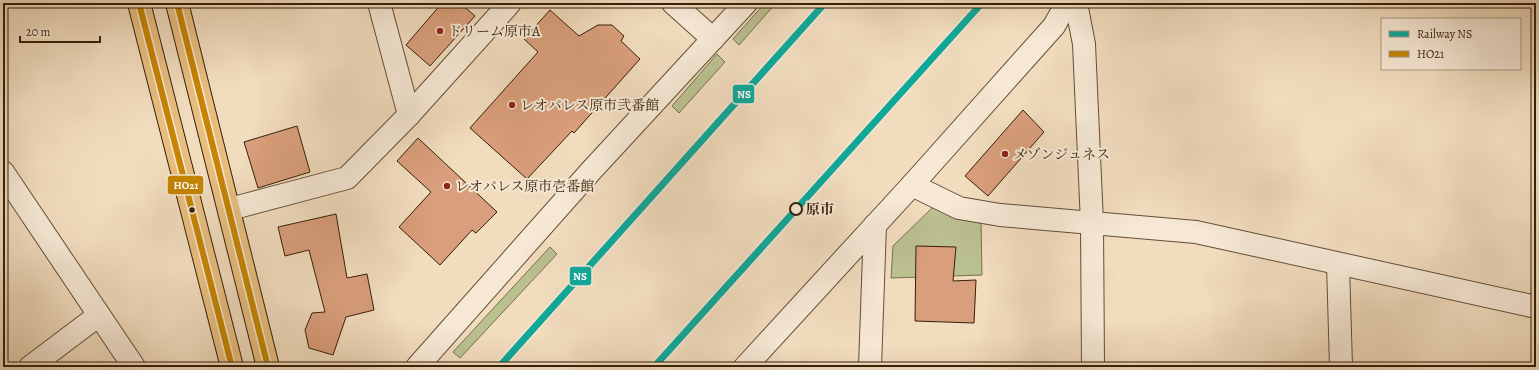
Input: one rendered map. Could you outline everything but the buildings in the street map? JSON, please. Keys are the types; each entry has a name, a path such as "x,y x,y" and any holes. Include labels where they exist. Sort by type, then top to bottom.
{"main road":[{"path":"139,3 232,367"},
{"path":"177,3 230,209 268,367"}],"street":[{"path":"379,3 409,115"},
{"path":"230,209 347,178 409,115 510,3"},
{"path":"673,3 714,39"},
{"path":"417,367 590,172 746,3"},
{"path":"745,367 912,185 1054,26 1067,3"},
{"path":"1076,3 1084,44 1092,223 1093,367"},
{"path":"3,172 134,367"},
{"path":"912,185 958,208 1000,215 1196,232 1536,307"},
{"path":"870,367 875,225"},
{"path":"1338,264 1341,367"},
{"path":"30,367 99,315"}],"green space":[{"path":"765,3 776,3 739,45 733,39"},
{"path":"717,54 725,62 679,113 672,106"},
{"path":"933,207 981,221 982,275 891,278 893,246"},
{"path":"550,247 557,254 460,358 453,352"}],"rail line":[{"name":"NS","path":"499,367 825,3"},
{"name":"NS","path":"654,367 982,3"}],"transit line":[{"name":"HO21","path":"139,3 232,367"},
{"name":"HO21","path":"177,3 268,367"}],"place":[{"name":"ドリーム原市A","path":"440,31"},
{"name":"レオパレス原市弐番館","path":"512,105"},
{"name":"メゾンジュネス","path":"1005,154"},
{"name":"レオパレス原市壱番館","path":"447,186"},
{"name":"原市","path":"796,209"}]}
